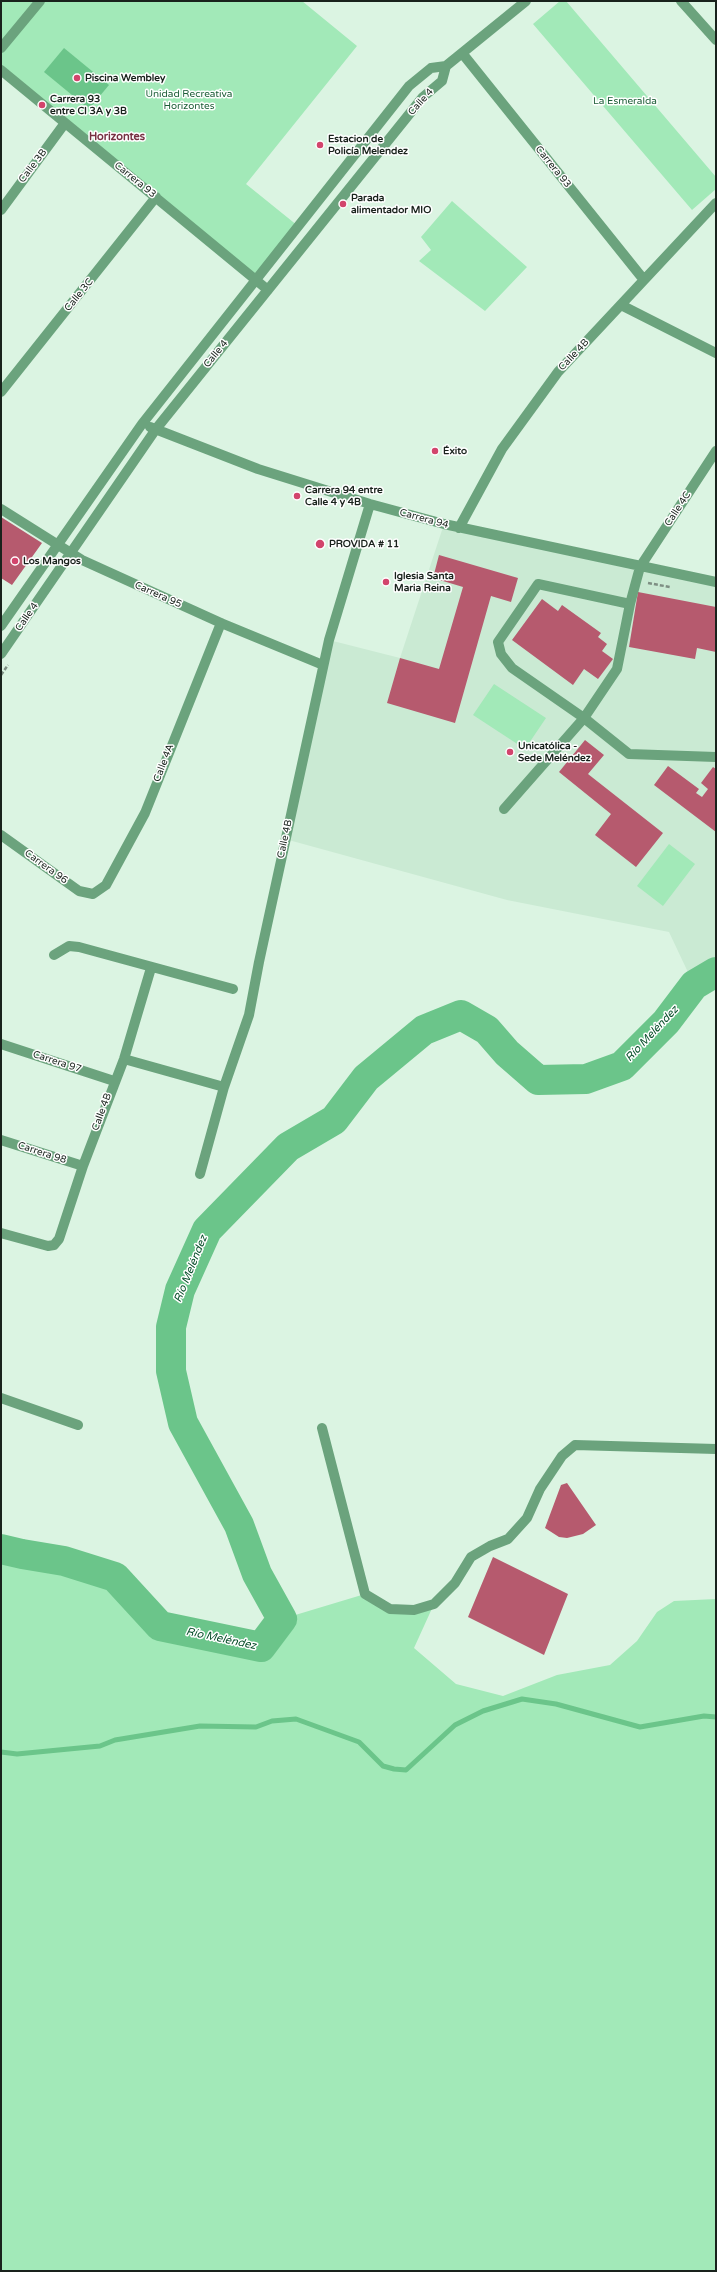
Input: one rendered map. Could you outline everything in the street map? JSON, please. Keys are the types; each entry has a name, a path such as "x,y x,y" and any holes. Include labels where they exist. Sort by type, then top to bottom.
{"street":[{"path":"1,48 40,1"},
{"name":"Calle 4","path":"1,626 142,424 409,86 431,68 446,66 526,1"},
{"path":"681,1 716,40"},
{"name":"Carrera 93","path":"462,54 644,280"},
{"name":"Calle 4","path":"1,654 156,429 423,98 442,81 446,66"},
{"name":"Carrera 93","path":"1,70 268,290"},
{"name":"Calle 3B","path":"1,210 65,123"},
{"name":"Calle 3C","path":"1,392 156,197"},
{"name":"Calle 4B","path":"459,528 502,448 558,372 716,203"},
{"path":"621,306 716,353"},
{"name":"Carrera 94","path":"142,424 258,469 370,504 459,528 716,582"},
{"name":"Calle 4C","path":"504,809 584,718 617,669 630,604 640,567 716,451"},
{"name":"Calle 4B","path":"200,1174 224,1087 249,1015 260,954 323,665 370,504"},
{"name":"Carrera 95","path":"1,509 71,554 221,623 323,665"},
{"path":"630,604 538,584 498,642 501,654 512,668 584,718 628,754 716,757"},
{"name":"Calle 4A","path":"93,894 106,885 145,813 221,623"},
{"name":"Carrera 96","path":"1,835 79,892 93,894"},
{"path":"54,955 69,946 79,947 151,968 233,988"},
{"name":"Calle 4B","path":"1,1233 48,1246 54,1245 59,1239 83,1166 114,1081 124,1059 151,968"},
{"name":"Carrera 97","path":"1,1044 114,1081"},
{"path":"124,1059 224,1087"},
{"name":"Carrera 98","path":"1,1140 83,1166"},
{"path":"1,1398 78,1425"},
{"path":"322,1428 366,1594 390,1609 414,1610 434,1604 455,1583 471,1557 490,1546 508,1539 527,1518 540,1489 562,1456 575,1445 716,1449"}],"shaded area":[{"name":"Piscina Wembley","path":"64,48 109,85 89,109 44,72"},
{"name":"Unicatólica - Sede Meléndez","path":"444,524 716,582 716,972 694,985 669,932 507,900 285,839 329,640 400,658"}],"green space":[{"name":"Unidad Recreativa Horizontes","path":"1,1 302,1 357,46 246,184 298,226 256,280 1,70"},
{"name":"La Esmeralda","path":"560,1 566,1 716,177 716,189 692,210 533,24"},
{"path":"452,201 527,267 485,311 419,261 431,250 421,237"},
{"path":"494,684 546,718 525,749 473,715"},
{"path":"669,844 695,864 663,906 637,886"},
{"path":"1,1549 64,1561 115,1577 160,1626 261,1647 282,1619 365,1594 390,1609 434,1604 414,1648 456,1684 503,1696 557,1675 610,1665 637,1641 657,1612 674,1601 716,1599 716,2271 1,2271"}],"building":[{"name":"Los Mangos","path":"1,517 42,543 12,585 1,578"},
{"path":"439,555 518,578 511,602 491,596 455,723 387,703 400,658 439,669 463,587 433,578"},
{"path":"638,592 716,607 716,652 697,648 695,659 629,647"},
{"path":"542,599 558,611 562,605 601,633 598,637 607,644 602,651 613,659 598,679 584,669 573,685 512,640"},
{"path":"585,740 604,755 588,774 663,833 636,867 595,835 611,814 559,772"},
{"path":"668,766 699,789 696,793 702,797 708,789 701,783 713,767 716,769 716,832 654,785"},
{"path":"567,1483 596,1525 583,1534 567,1538 559,1537 545,1528 561,1485"},
{"path":"493,1557 568,1594 544,1655 468,1617"}],"waterway":[{"name":"Río Meléndez","path":"1,1549 64,1561 115,1577 160,1626 261,1647 282,1619 257,1574 239,1525 183,1423 171,1371 171,1327 180,1290 207,1230 288,1147 334,1120 366,1078 424,1030 461,1015 487,1030 507,1053 538,1080 586,1079 622,1066 666,1022 694,985 716,972"},
{"path":"1,1752 17,1754 100,1746 115,1740 200,1726 256,1727 272,1721 296,1719 359,1742 383,1766 406,1770 455,1725 483,1711 522,1699 556,1704 640,1727 704,1716 716,1717"}],"place":[{"name":"Piscina Wembley","path":"77,78"},
{"name":"Carrera 93 entre Cl 3A y 3B","path":"42,105"},
{"name":"Estacion de Policía Melendez","path":"320,145"},
{"name":"Parada alimentador MIO","path":"343,204"},
{"name":"Éxito","path":"435,451"},
{"name":"Carrera 94 entre Calle 4 y 4B","path":"297,496"},
{"name":"PROVIDA # 11","path":"320,544"},
{"name":"Los Mangos","path":"15,561"},
{"name":"Iglesia Santa Maria Reina","path":"386,582"},
{"name":"Unicatólica - Sede Meléndez","path":"510,752"}],"district":[{"name":"Horizontes","path":"117,137"}]}
